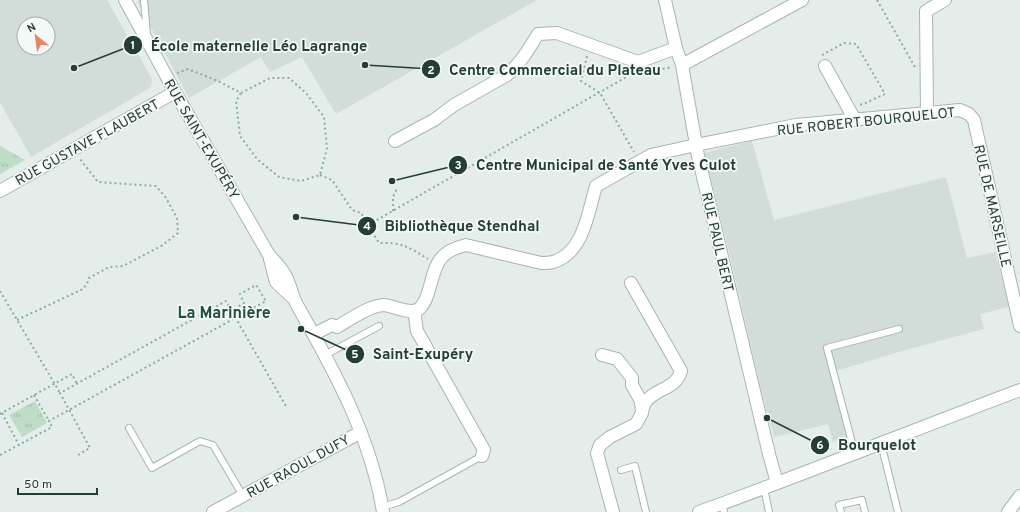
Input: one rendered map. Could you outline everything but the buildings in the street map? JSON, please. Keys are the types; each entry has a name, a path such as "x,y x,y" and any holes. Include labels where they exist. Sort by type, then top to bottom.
{"street":[{"name":"RUE SAINT-EXUPÉRY","path":"125,0 175,92 269,256 276,282 292,297 325,355 361,432 380,491 383,510"},
{"name":"RUE PAUL BERT","path":"665,0 676,48 682,65 696,145 768,454 777,483"},
{"path":"682,65 802,0"},
{"path":"927,114 926,11 945,0"},
{"path":"395,141 434,120 454,105 506,75 514,69 522,59 538,34 557,33 638,62 676,48"},
{"path":"825,66 855,120"},
{"name":"RUE GUSTAVE FLAUBERT","path":"0,191 175,92"},
{"name":"RUE ROBERT BOURQUELOT","path":"437,265 442,255 454,247 466,245 541,263 553,263 563,258 573,249 583,233 596,186 651,155 796,126 960,110 966,112"},
{"name":"RUE DE MARSEILLE","path":"966,112 974,120 1020,326"},
{"path":"314,334 332,325 337,327 376,306 384,305 410,311 421,308 425,302 437,265"},
{"path":"613,512 597,452 600,445 636,424 645,403 652,396 673,384 679,377 681,371 631,283"},
{"path":"416,310 415,318 417,331 484,450 482,456"},
{"path":"602,355 617,359 632,378 632,385 641,401 642,413"},
{"path":"699,512 723,508 764,488 1020,390"},
{"name":"RUE RAOUL DUFY","path":"213,512 361,432"},
{"path":"1008,512 1020,496"}],"lane":[{"path":"144,0 148,42"},
{"path":"325,355 379,326"},
{"path":"855,454 827,348 900,329"},
{"path":"129,428 152,468 200,441 212,445 244,496"},
{"path":"881,443 898,512"},
{"path":"383,510 482,456"},
{"path":"621,470 635,466 646,512"},
{"path":"764,488 769,512"},
{"path":"840,512 839,505 862,500 865,512"}],"path":[{"path":"878,0 916,67"},
{"path":"825,66 821,55 844,43 856,44 885,94 863,104 847,106"},
{"path":"590,44 582,81 600,93 639,161"},
{"path":"368,225 628,76 682,65"},
{"path":"167,77 188,69 218,81 241,93"},
{"path":"320,175 327,148 324,117 306,93 289,78 270,78 241,93 236,101 240,136 257,159 279,178 301,181 320,175 332,180 352,210 361,213 379,243 394,242 408,247 437,265"},
{"path":"17,320 83,289 89,278 108,266 123,266 163,245 178,233 177,218 166,198 156,186 98,182 73,150"},
{"path":"393,211 393,197 397,188"},
{"path":"49,421 266,302 256,285 240,294 244,303 231,311"},
{"path":"0,290 90,448 78,455"},
{"path":"60,393 226,301 287,408"},
{"path":"19,445 1,413 72,374 77,384"},
{"path":"0,456 52,427 34,395"}],"shaded area":[{"path":"0,0 107,0 152,79 150,88 31,157 0,102"},
{"path":"138,0 537,0 336,114 302,57 270,72 261,57 189,98 139,5"},
{"path":"752,141 774,220 946,177 967,258 995,252 1009,307 980,314 984,329 902,351 836,371 853,435 833,442 828,424 774,437 704,153"}],"green space":[{"path":"0,146 25,160 0,174"},
{"path":"35,401 47,423 22,437 9,415"}],"place":[{"name":"Centre Commercial du Plateau","path":"365,65"},
{"name":"École maternelle Léo Lagrange","path":"74,68"},
{"name":"Centre Municipal de Santé Yves Culot","path":"392,181"},
{"name":"Bibliothèque Stendhal","path":"296,217"},
{"name":"Saint-Exupéry","path":"301,329"},
{"name":"Bourquelot","path":"767,418"}],"district":[{"name":"La Marinière","path":"224,312"}]}
